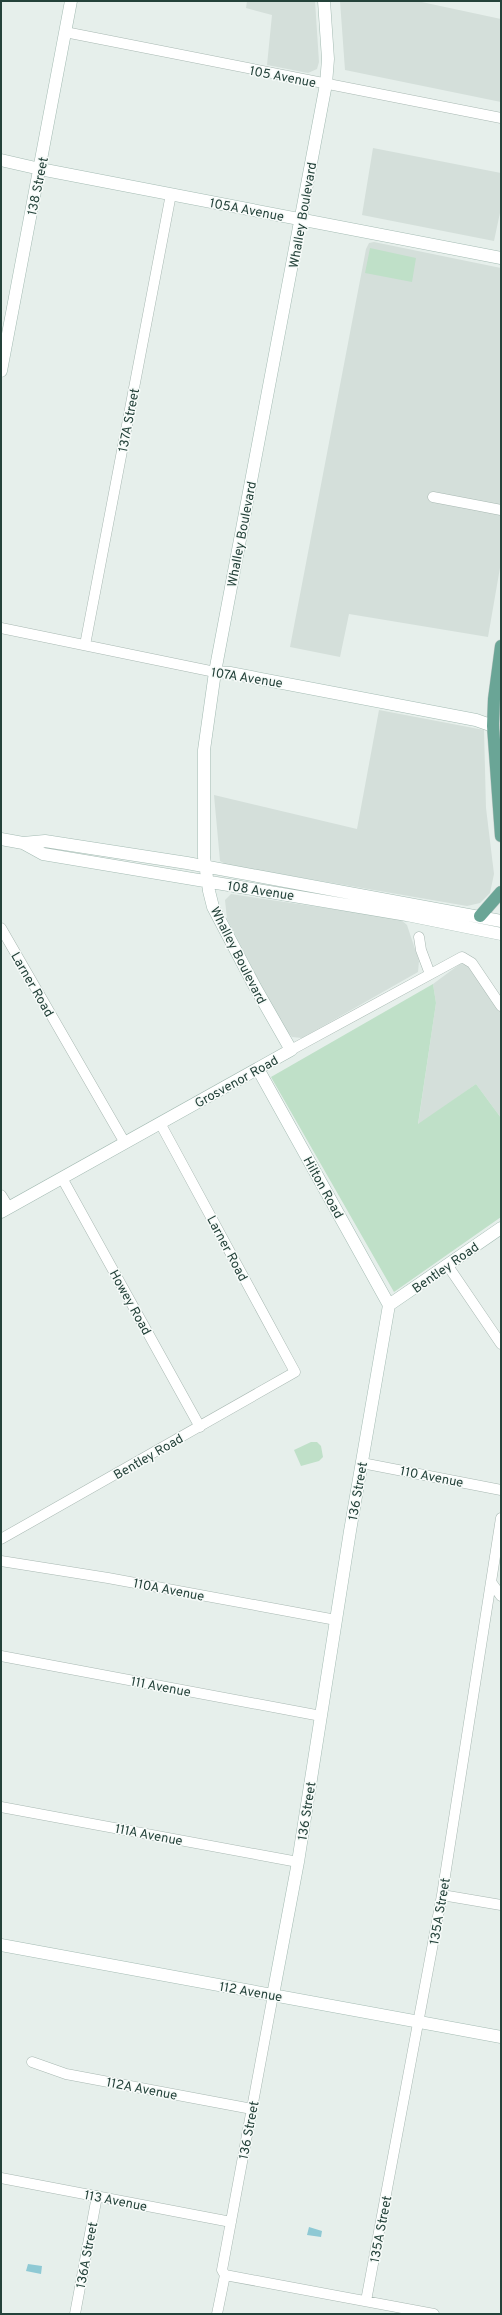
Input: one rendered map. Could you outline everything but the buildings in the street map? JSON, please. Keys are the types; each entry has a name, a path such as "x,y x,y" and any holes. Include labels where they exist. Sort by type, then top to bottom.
{"main road":[{"path":"501,646 494,698 493,726 501,836"},
{"path":"480,916 501,892"}],"street":[{"name":"138 Street","path":"1,371 71,1"},
{"name":"Whalley Boulevard","path":"291,1050 255,987 213,907 206,867 204,750 215,672 326,84 328,59 324,1"},
{"name":"105 Avenue","path":"66,32 501,118"},
{"name":"105A Avenue","path":"1,160 40,169 501,258"},
{"name":"137A Street","path":"85,645 171,194"},
{"path":"433,497 501,510"},
{"name":"107A Avenue","path":"1,628 215,672 226,672 476,720 493,726"},
{"name":"108 Avenue","path":"1,839 23,843 45,841 206,867 501,921"},
{"name":"108 Avenue","path":"23,843 43,854 407,915 501,934"},
{"name":"Larner Road","path":"1,928 124,1143"},
{"path":"419,937 421,950 430,974"},
{"name":"Grosvenor Road","path":"5,1210 459,958 465,958 472,963 501,1006"},
{"name":"Hilton Road","path":"258,1069 389,1306"},
{"name":"Larner Road","path":"160,1123 296,1372"},
{"name":"Howey Road","path":"62,1178 200,1427"},
{"path":"1,1195 5,1210"},
{"name":"Bentley Road","path":"389,1306 501,1228"},
{"path":"448,1266 501,1344"},
{"name":"136 Street","path":"217,2314 225,2276 222,2270 298,1862 336,1620 389,1306"},
{"name":"Bentley Road","path":"1,1539 296,1372"},
{"name":"110 Avenue","path":"362,1463 501,1490"},
{"name":"135A Street","path":"366,2301 442,1895 501,1518"},
{"name":"110A Avenue","path":"1,1561 108,1578 336,1620"},
{"path":"490,1582 501,1596"},
{"name":"111 Avenue","path":"1,1656 321,1716"},
{"name":"111A Avenue","path":"1,1807 298,1862"},
{"path":"442,1895 501,1905"},
{"name":"112 Avenue","path":"1,1945 501,2037"},
{"name":"112A Avenue","path":"32,2062 66,2074 252,2109"},
{"name":"113 Avenue","path":"1,2178 231,2222"},
{"name":"136A Street","path":"75,2314 97,2196"},
{"path":"225,2276 434,2314"}],"shaded area":[{"path":"247,1 315,1 319,62 317,69 308,73 267,65 272,15 246,8"},
{"path":"340,1 417,1 501,19 501,102 345,70"},
{"path":"373,148 501,173 501,208 494,241 362,215"},
{"path":"374,242 501,268 501,562 488,637 349,614 340,657 290,647 366,249 369,243"},
{"path":"379,710 484,730 486,808 494,874 490,893 480,903 467,906 227,865 220,861 214,795 357,829"},
{"path":"231,894 400,919 407,925 419,961 418,972 302,1038 292,1037 282,1026 227,919 225,900"},
{"path":"460,964 471,965 501,1010 501,1118 476,1084 418,1125 436,1003 433,984"}],"green space":[{"path":"370,248 416,258 412,282 365,273"},
{"path":"433,984 436,1003 418,1124 476,1084 501,1118 501,1217 394,1292 271,1077"},
{"path":"311,1442 317,1442 321,1446 323,1457 319,1461 301,1466 294,1450"}],"water":[{"path":"309,2227 322,2231 321,2237 307,2235"},
{"path":"28,2264 42,2266 41,2274 26,2271"}]}
